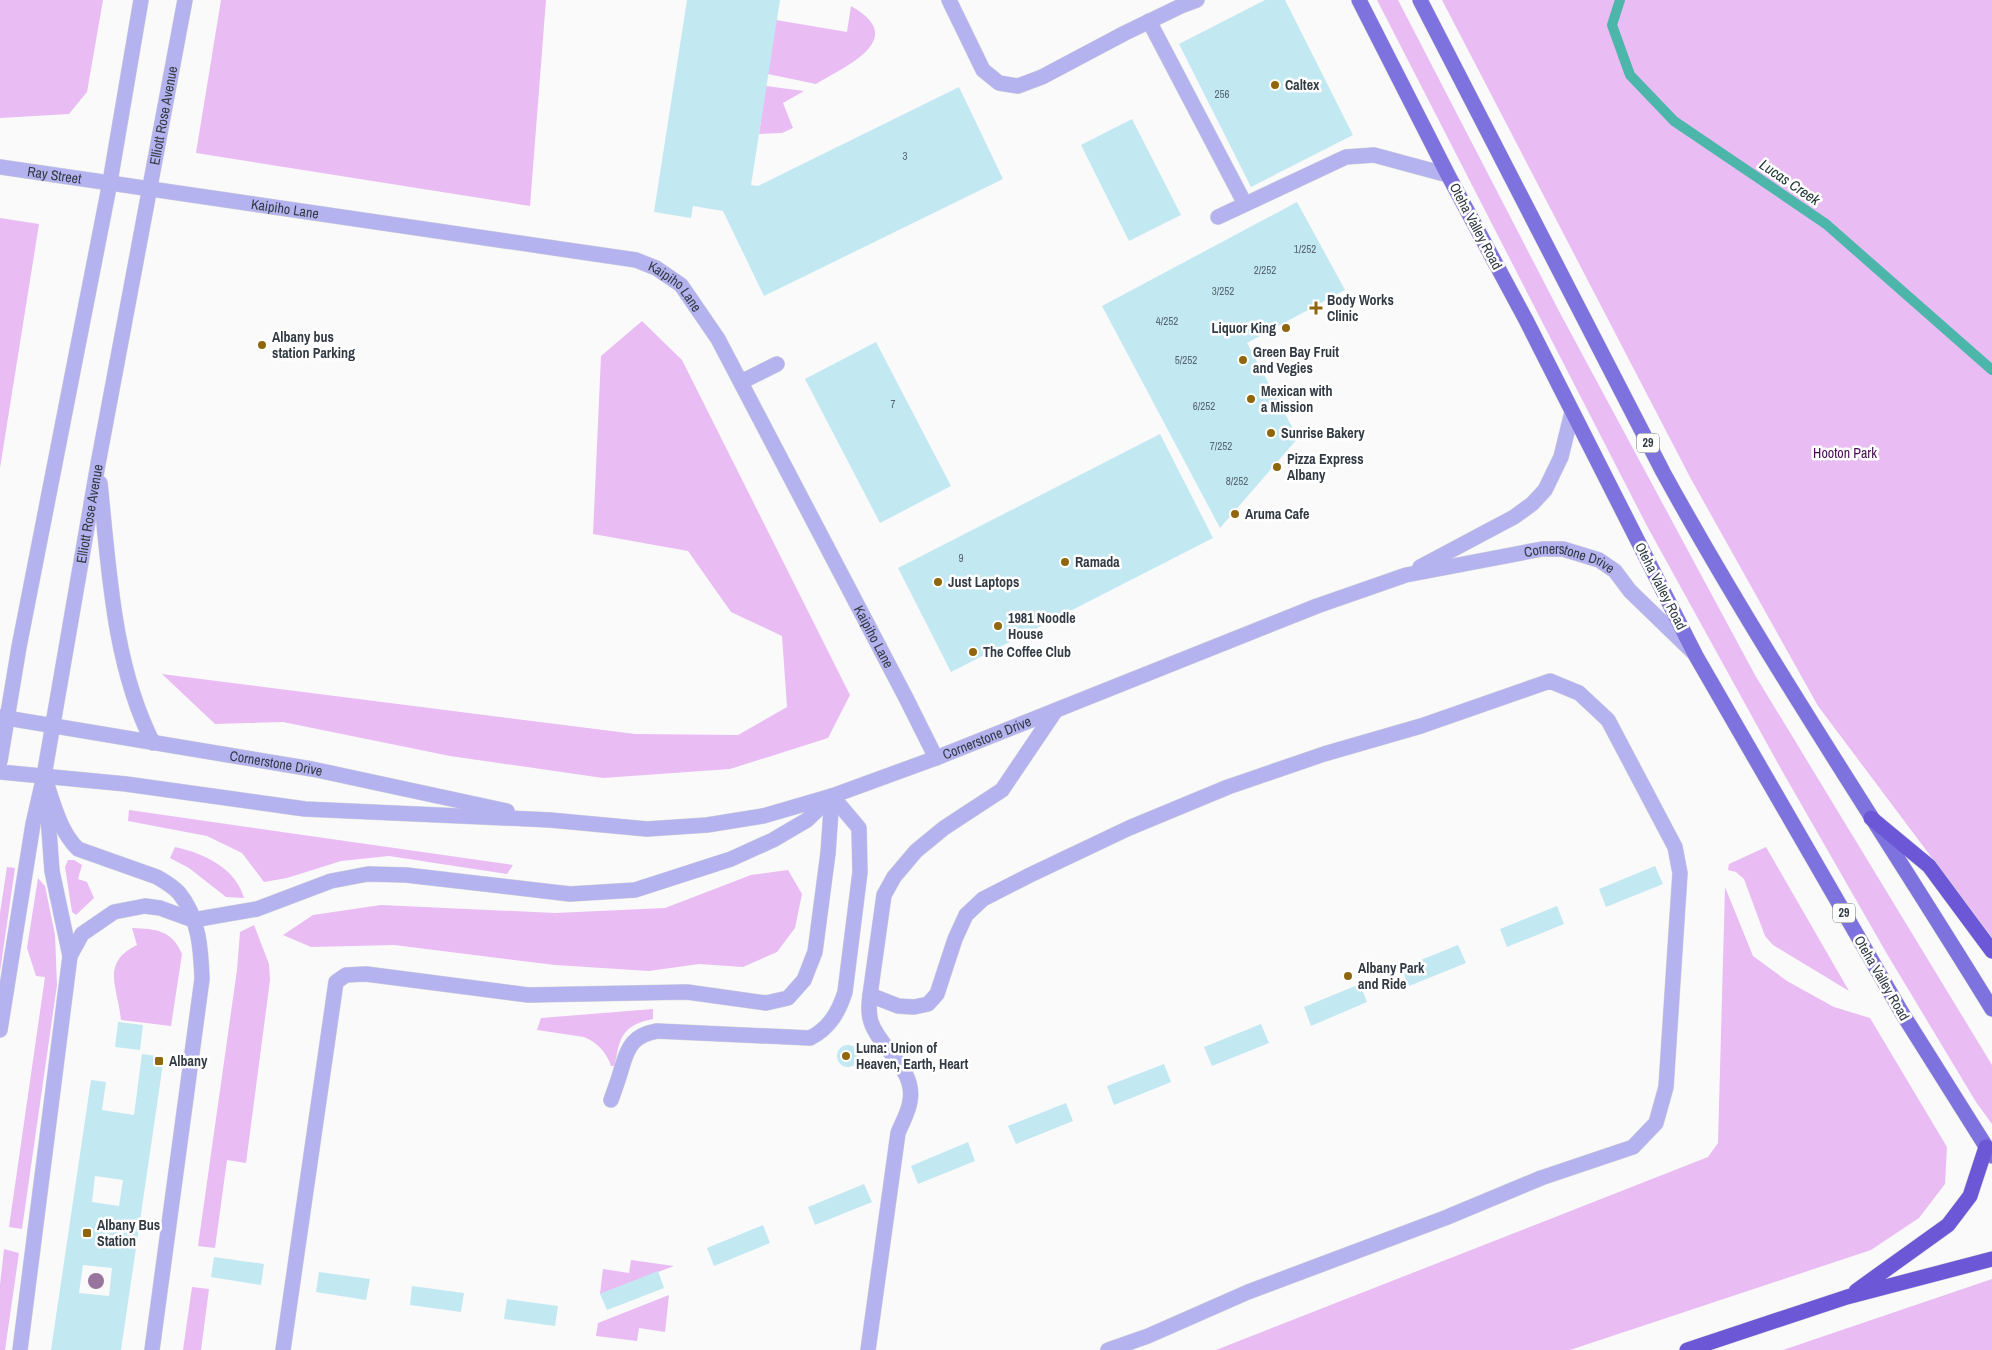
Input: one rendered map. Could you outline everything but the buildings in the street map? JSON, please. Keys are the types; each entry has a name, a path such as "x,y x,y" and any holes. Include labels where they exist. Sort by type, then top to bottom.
{"highway":[{"path":"1871,818 1929,866 1992,952"},
{"path":"1847,1297 1948,1225 1970,1196 1989,1151"},
{"path":"1687,1350 1847,1297 1992,1259"}],"main road":[{"name":"Oteha Valley Road","path":"1359,0 1448,175 1526,320 1696,656 1902,1013 1989,1151"},
{"name":"29","path":"1420,0 1663,472 1701,540 1762,643 1992,1009"}],"street":[{"path":"0,761 3,718 110,182 141,0"},
{"name":"Elliott Rose Avenue","path":"0,1030 33,824 44,776 98,464 185,0"},
{"path":"949,0 983,70 999,83 1018,86 1042,77 1149,21 1196,0"},
{"path":"1149,21 1245,204"},
{"path":"1218,217 1346,158 1374,155 1448,175"},
{"name":"Ray Street","path":"0,167 150,189"},
{"name":"Kaipiho Lane","path":"150,189 636,260 656,268 682,285 714,332 741,382 936,758"},
{"path":"741,382 777,364"},
{"name":"Cornerstone Drive","path":"0,772 126,784 305,809 550,820 647,829 707,825 763,816 832,796 936,758 1317,606 1406,574 1514,517 1532,504 1545,490 1561,457 1572,412"},
{"path":"98,464 112,604 134,700 142,722 153,743"},
{"name":"Cornerstone Drive","path":"1406,574 1542,549 1563,549 1579,553 1599,560 1615,572 1630,591 1696,656"},
{"path":"870,995 898,1006 914,1007 928,1004 937,994 955,939 966,916 983,900 1030,875 1129,828 1228,787 1324,754 1421,726 1550,682 1579,692 1608,720 1675,847 1680,873 1666,1087 1656,1123 1633,1147 1541,1178 1445,1218 1248,1292 1148,1336 1108,1350"},
{"path":"868,1350 898,1134 911,1100 909,1082 900,1065 871,1023 869,1011 884,895 894,877 916,851 944,828 1002,790 1056,710"},
{"name":"Cornerstone Drive","path":"3,718 312,769 550,820"},
{"path":"44,776 61,824 70,842 78,849 157,876 179,893 193,920 200,941 202,979 152,1350"},
{"path":"20,1350 70,956 52,870 44,776"},
{"path":"70,956 82,934 114,912 145,906 160,908 193,920 257,909 331,882 368,874 406,875 570,894 635,890 731,859 773,840 807,820 832,796"},
{"path":"283,1350 336,982 346,975 366,974 528,995 687,992 766,1003 788,998 804,980 815,952 828,853 832,796"},
{"path":"611,1100 629,1047 636,1039 647,1032 657,1030 810,1038 829,1024 841,1004 845,992 860,872 859,828 832,796"}],"green space":[{"path":"0,0 103,0 87,92 69,114 0,118"},
{"path":"221,0 546,0 530,206 196,153"},
{"path":"1377,0 1398,0 1560,313 1755,675 1992,1065 1992,1124 1976,1102 1887,954 1781,769 1647,526"},
{"name":"Hooton Park","path":"1442,0 1992,0 1992,938 1818,706 1691,479"},
{"path":"851,6 868,18 875,30 874,40 867,51 856,60 816,84 768,74 776,20 847,32"},
{"path":"766,86 804,91 783,103 793,128 782,133 759,134"},
{"path":"0,218 39,224 0,468"},
{"path":"642,321 682,360 850,695 828,738 730,769 603,778 450,756 283,722 215,724 162,674 635,734 738,735 787,707 782,636 731,612 688,551 593,534 601,356"},
{"path":"129,810 513,865 507,874 389,856 341,861 287,878 264,882 242,853 207,836 128,821"},
{"path":"175,847 196,853 226,870 240,887 244,898 226,897 189,868 170,858"},
{"path":"1766,847 1849,991 1773,945 1765,936 1744,879 1736,872 1728,870 1729,864"},
{"path":"68,860 74,860 82,865 78,879 87,882 94,898 76,915 72,912 65,867"},
{"path":"7,867 15,868 0,972 0,913"},
{"path":"788,870 802,894 795,928 777,952 743,967 699,964 649,971 555,965 394,945 311,947 283,935 313,915 381,905 555,913 665,908 751,875"},
{"path":"38,878 45,886 55,935 57,985 22,1229 9,1227 45,977 36,976 27,948"},
{"path":"1725,887 1753,956 1787,981 1834,1007 1870,1018 1947,1147 1945,1184 1919,1218 1871,1250 1570,1350 1216,1350 1708,1157 1718,1143"},
{"path":"254,925 269,964 270,980 246,1163 227,1160 215,1248 198,1246 237,970 240,932"},
{"path":"132,928 156,930 168,935 178,946 182,954 171,1026 121,1020 115,987 115,968 118,960 137,945"},
{"path":"653,1009 653,1019 635,1025 624,1034 618,1047 615,1066 611,1066 601,1048 589,1039 537,1030 541,1018"},
{"path":"4,1249 19,1253 5,1350 0,1350 0,1285"},
{"path":"631,1260 674,1266 600,1294 603,1269 629,1273"},
{"path":"1992,1279 1992,1350 1783,1350"},
{"path":"192,1287 209,1289 201,1350 183,1350"},
{"path":"669,1295 665,1332 639,1328 637,1341 596,1336 598,1323"}],"waterway":[{"name":"Lucas Creek","path":"1620,0 1612,25 1630,75 1674,121 1826,224 1992,370"}],"place":[{"name":"Caltex","path":"1275,85"},
{"name":"Body Works Clinic","path":"1316,308"},
{"name":"Liquor King","path":"1286,328"},
{"name":"Albany bus station Parking","path":"262,345"},
{"name":"Green Bay Fruit and Vegies","path":"1243,360"},
{"name":"Mexican with a Mission","path":"1251,399"},
{"name":"Sunrise Bakery","path":"1271,433"},
{"name":"Pizza Express Albany","path":"1277,467"},
{"name":"Aruma Cafe","path":"1235,514"},
{"name":"Ramada","path":"1065,562"},
{"name":"Just Laptops","path":"938,582"},
{"name":"1981 Noodle House","path":"998,626"},
{"name":"The Coffee Club","path":"973,652"},
{"name":"Albany Park and Ride","path":"1348,976"},
{"name":"Luna: Union of Heaven, Earth, Heart","path":"846,1056"},
{"name":"Albany","path":"159,1061"},
{"name":"Albany Bus Station","path":"87,1233"}]}
